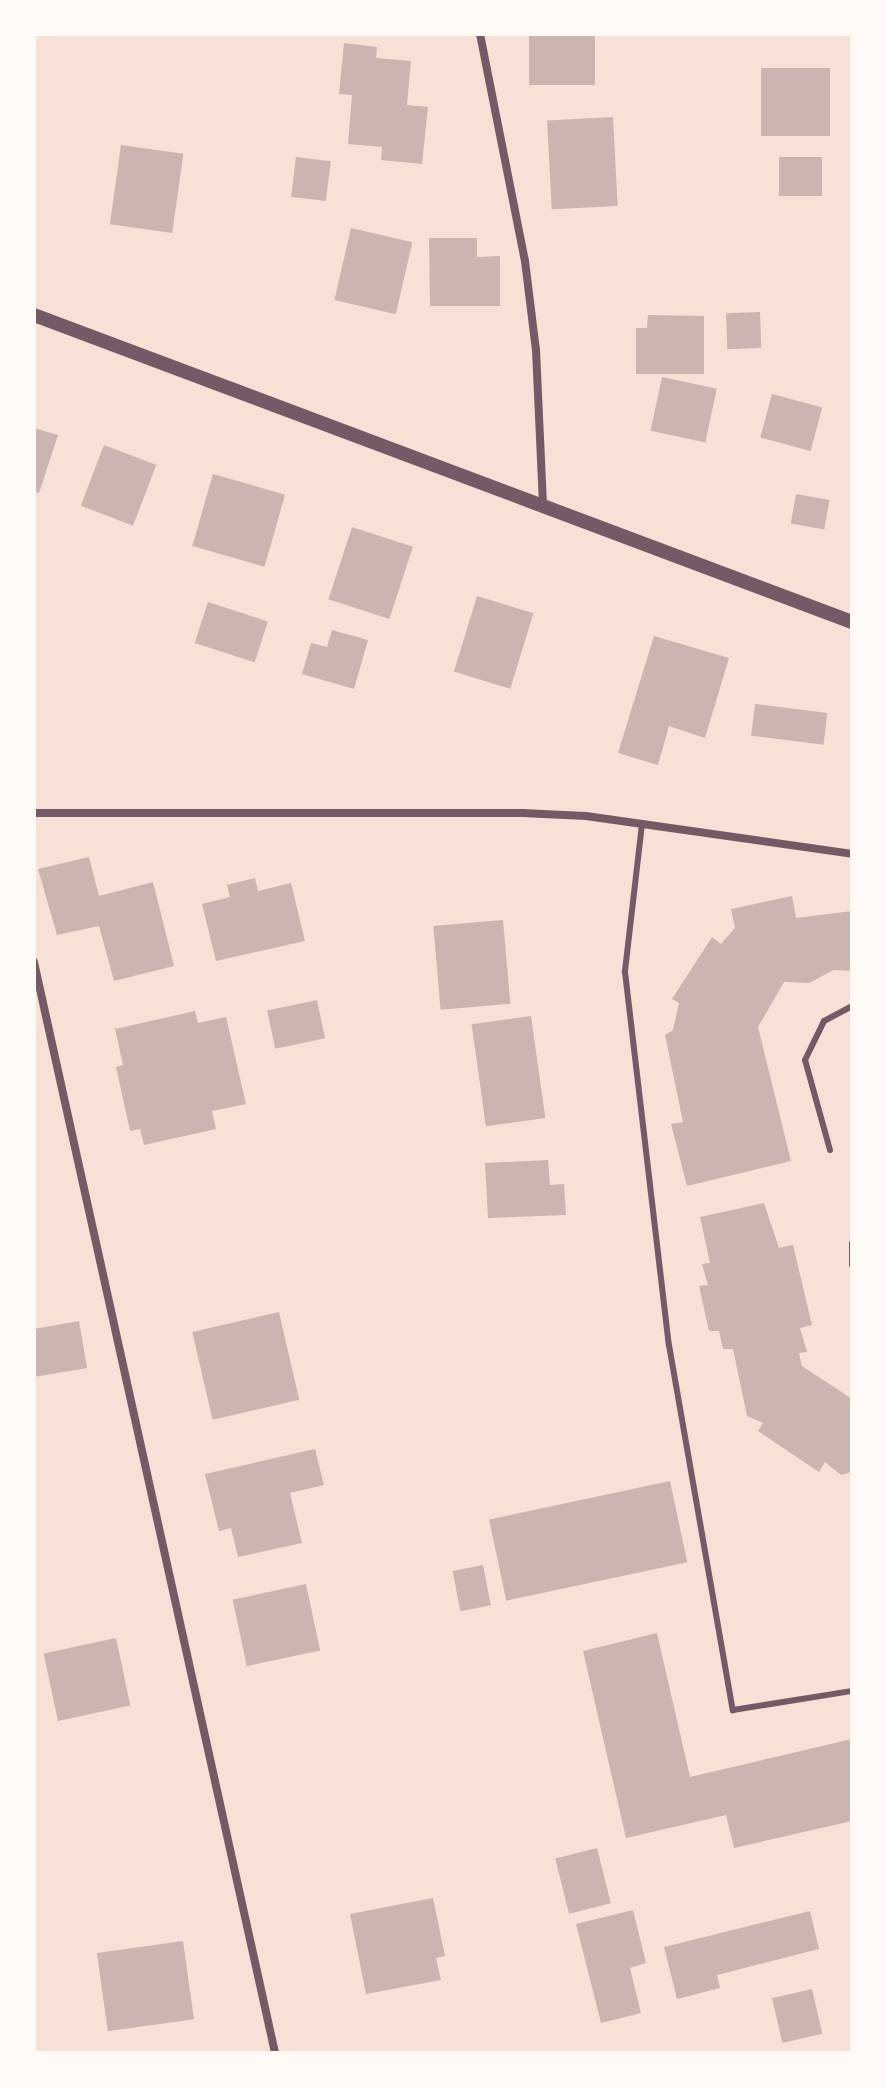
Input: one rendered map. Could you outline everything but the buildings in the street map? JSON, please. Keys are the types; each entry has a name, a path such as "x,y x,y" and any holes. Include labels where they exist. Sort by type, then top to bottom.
{"street":[{"path":"480,34 525,261 536,350 543,507"},
{"path":"34,315 852,622"},
{"path":"34,813 522,813 642,824 852,854"},
{"path":"34,962 275,2053"}],"lane":[{"path":"642,824 625,972 669,1345 733,1710 852,1691"},
{"path":"830,1150 805,1060 824,1021 852,1006"},
{"path":"852,1243 852,1265"}]}
